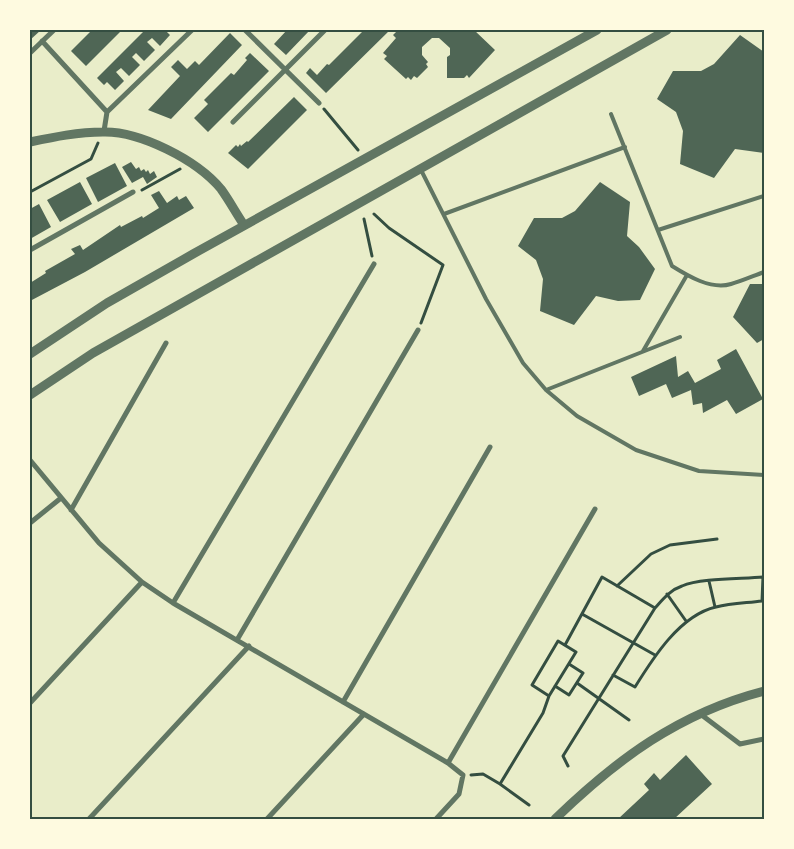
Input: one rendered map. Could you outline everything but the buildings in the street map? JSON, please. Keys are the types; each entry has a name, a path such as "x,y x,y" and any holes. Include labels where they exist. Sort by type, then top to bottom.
{"street":[{"path":"30,53 54,30"},
{"path":"104,131 107,112 192,30"},
{"path":"245,30 318,103"},
{"path":"233,122 325,30"},
{"path":"30,354 107,303 597,30"},
{"path":"30,395 93,353 667,30"},
{"path":"42,41 107,112"},
{"path":"30,142 104,131 132,136 158,145 192,162 206,174 221,190 244,225"},
{"path":"30,250 133,192"},
{"path":"174,603 374,264"},
{"path":"237,640 418,330"},
{"path":"71,510 166,343"},
{"path":"343,702 490,447"},
{"path":"30,460 99,543 142,582 174,603 448,763 463,775 459,794 436,819"},
{"path":"30,523 61,498"},
{"path":"448,763 595,509"},
{"path":"30,703 142,582"},
{"path":"89,819 249,646"},
{"path":"555,819 614,766 654,738 699,713 764,691"},
{"path":"699,713 740,744 764,739"},
{"path":"267,819 364,714"}],"lane":[{"path":"611,114 672,266 687,275 714,285 729,285 764,272"},
{"path":"444,214 625,147"},
{"path":"420,168 486,299 523,363 546,390 577,416 636,450 699,470 764,475"},
{"path":"658,230 764,196"},
{"path":"643,351 687,275"},
{"path":"546,390 680,337"}],"path":[{"path":"318,103 356,146 364,159"},
{"path":"30,192 91,159 104,131"},
{"path":"133,192 138,192 192,162"},
{"path":"374,214 389,228 443,265 418,330"},
{"path":"364,219 374,264"},
{"path":"617,586 651,554 670,545 717,539"},
{"path":"565,645 602,577 655,608"},
{"path":"568,766 563,756 613,675 655,608 667,594 682,585 709,581 763,578 762,601 714,607 686,621 655,655 634,687 613,675"},
{"path":"709,581 714,607"},
{"path":"667,594 686,621"},
{"path":"582,614 655,655"},
{"path":"500,784 543,713 549,696 576,652 558,641 532,685 549,696"},
{"path":"555,686 569,695 583,673 568,664"},
{"path":"577,683 629,720"},
{"path":"463,775 483,774 530,805"}]}
